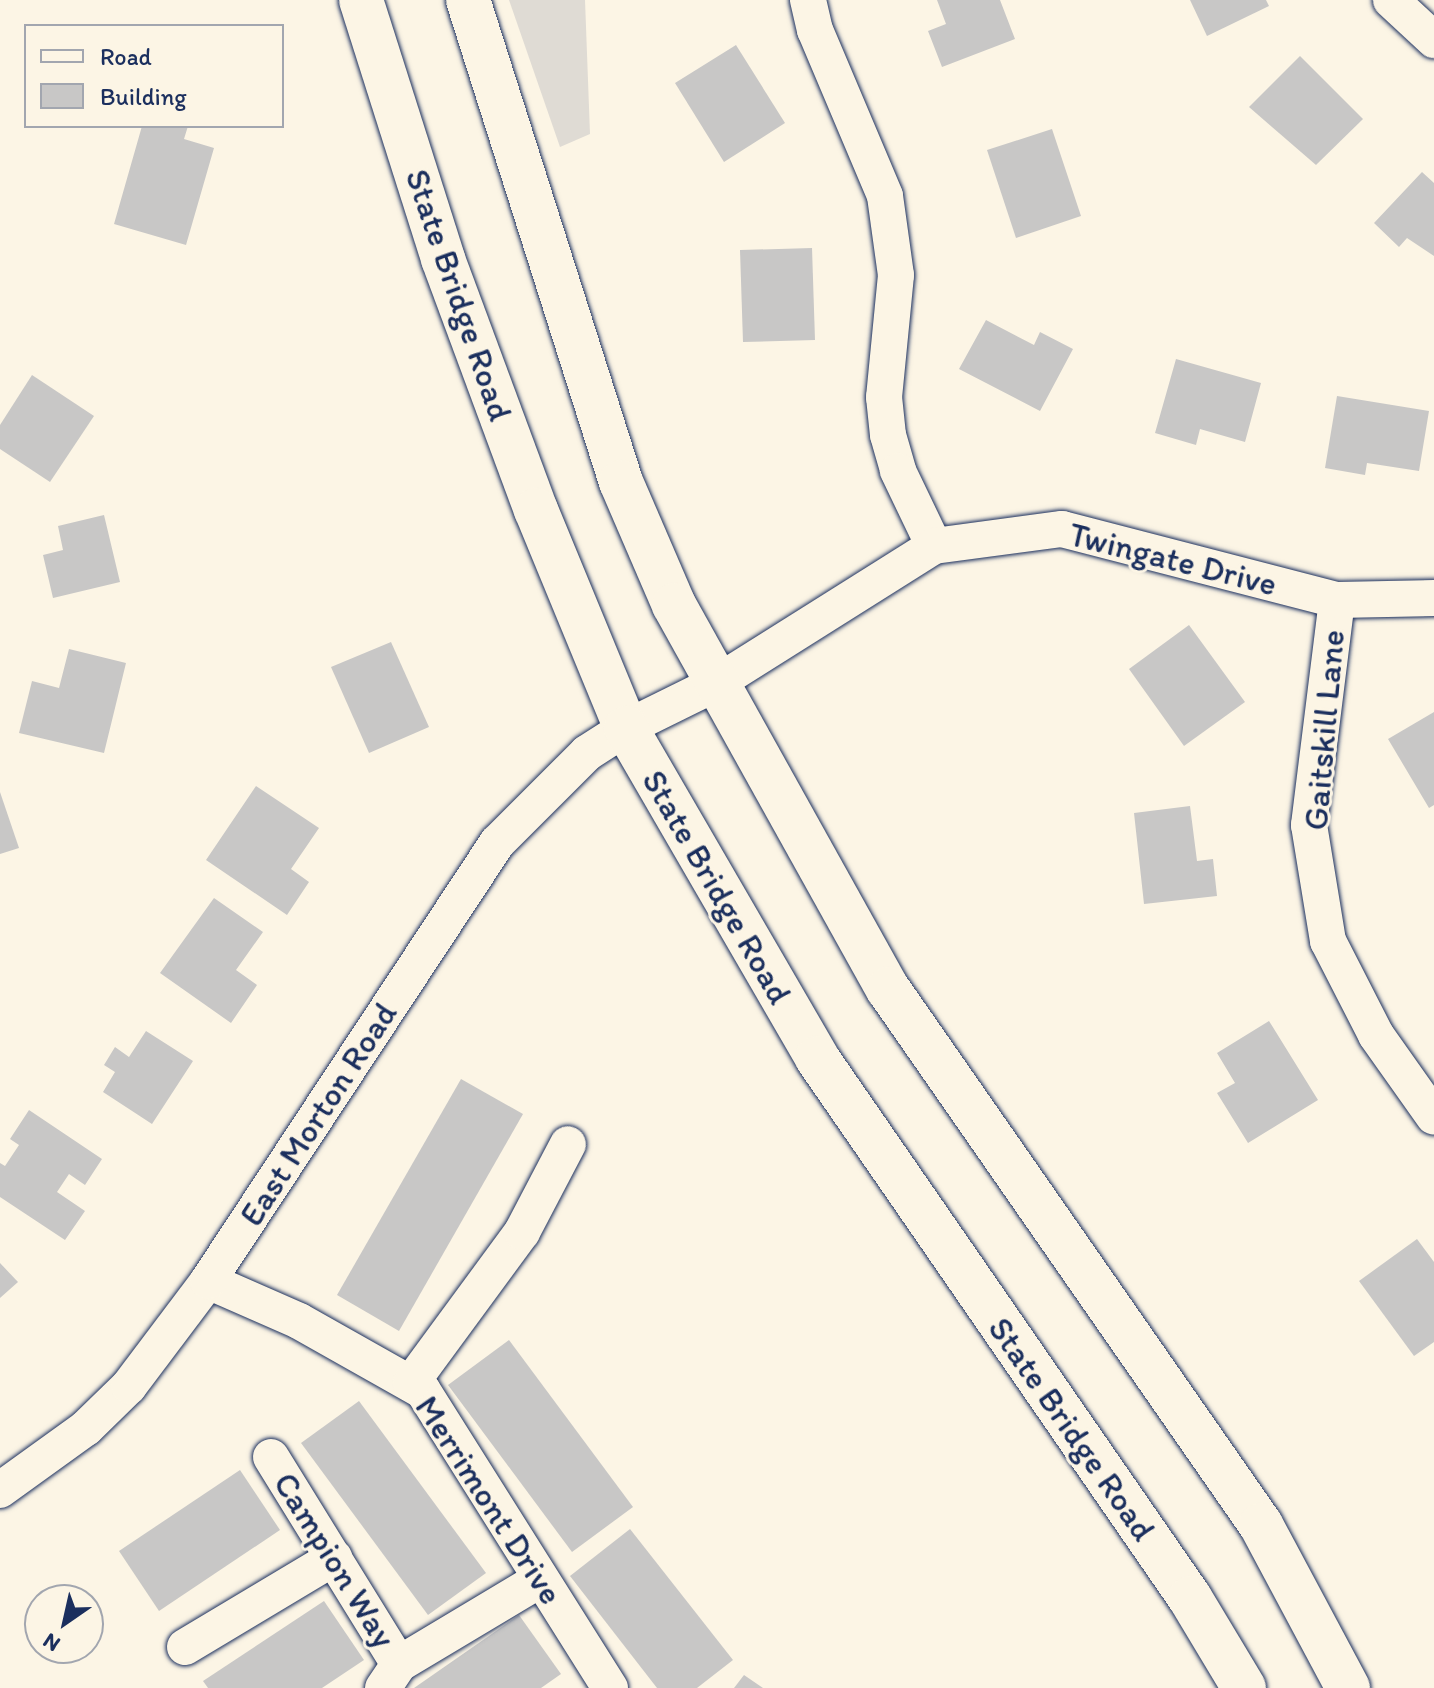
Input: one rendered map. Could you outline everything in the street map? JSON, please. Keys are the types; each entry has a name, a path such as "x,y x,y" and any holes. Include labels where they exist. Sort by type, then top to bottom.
{"highway":[{"name":"State Bridge Road","path":"361,0 458,299 536,510 626,728 817,1058 1190,1598 1244,1688"},
{"path":"468,0 621,482 674,605 715,684 888,989 1261,1525 1348,1688"}],"street":[{"path":"808,0 815,30 885,196 896,275 884,397 888,435 898,471 934,546"},
{"path":"1391,0 1434,40"},
{"name":"Twingate Drive","path":"626,728 715,684 934,546 1062,529 1337,600 1434,598"},
{"name":"Gaitskill Lane","path":"1337,600 1309,825 1328,941 1376,1035 1434,1117"},
{"name":"East Morton Road","path":"0,1490 86,1428 129,1386 208,1281 497,843 587,753 626,728"},
{"path":"411,1383 522,1232 568,1144"},
{"name":"Merrimont Drive","path":"208,1281 299,1321 423,1391 610,1688"},
{"name":"Campion Way","path":"271,1457 334,1558 391,1676"},
{"path":"185,1647 334,1558"},
{"path":"391,1676 541,1579"}],"shaded area":[{"path":"509,0 585,0 590,134 560,147"}],"building":[{"path":"937,0 1000,0 1015,39 942,67 928,31 946,24"},
{"path":"1190,0 1266,0 1269,6 1207,36"},
{"path":"736,45 785,123 724,162 675,83"},
{"path":"1300,56 1363,119 1316,165 1249,107"},
{"path":"141,128 187,128 184,139 214,148 186,245 114,224"},
{"path":"1052,129 1081,216 1016,238 987,150"},
{"path":"1422,172 1434,183 1434,256 1407,238 1399,247 1374,223"},
{"path":"812,248 815,340 743,342 740,250"},
{"path":"986,320 1034,345 1040,332 1073,349 1040,411 959,369"},
{"path":"1176,359 1261,383 1245,442 1200,429 1196,445 1155,433"},
{"path":"32,375 94,416 50,482 0,449 0,425"},
{"path":"1337,396 1429,411 1419,471 1367,463 1365,475 1325,468"},
{"path":"104,515 120,582 53,598 43,555 63,550 58,526"},
{"path":"1189,625 1245,702 1184,746 1129,669"},
{"path":"391,642 429,727 369,753 331,667"},
{"path":"69,649 126,663 104,753 19,733 32,681 59,688"},
{"path":"1434,712 1434,805 1429,808 1388,739"},
{"path":"256,786 319,828 291,869 309,882 287,915 206,860"},
{"path":"0,792 19,848 0,854"},
{"path":"1190,806 1197,861 1213,859 1217,896 1144,904 1134,813"},
{"path":"214,898 263,932 236,970 257,985 231,1023 160,973"},
{"path":"1269,1021 1318,1100 1248,1143 1217,1093 1235,1083 1217,1053"},
{"path":"146,1031 193,1061 152,1124 103,1092 115,1072 104,1065 115,1047 129,1057"},
{"path":"461,1079 523,1114 399,1331 337,1295"},
{"path":"29,1110 102,1159 85,1185 69,1174 57,1192 85,1211 65,1240 0,1197 0,1163 5,1166 19,1145 10,1139"},
{"path":"1417,1239 1434,1262 1434,1342 1414,1356 1359,1281"},
{"path":"0,1263 18,1282 0,1298"},
{"path":"509,1340 633,1507 572,1552 448,1385"},
{"path":"359,1401 486,1573 428,1615 301,1443"},
{"path":"240,1470 280,1530 159,1611 119,1551"},
{"path":"630,1529 733,1660 697,1688 657,1688 570,1576"},
{"path":"324,1601 364,1660 322,1688 208,1688 203,1681"},
{"path":"519,1615 561,1674 541,1688 414,1688"},
{"path":"744,1675 763,1688 734,1688"}]}
